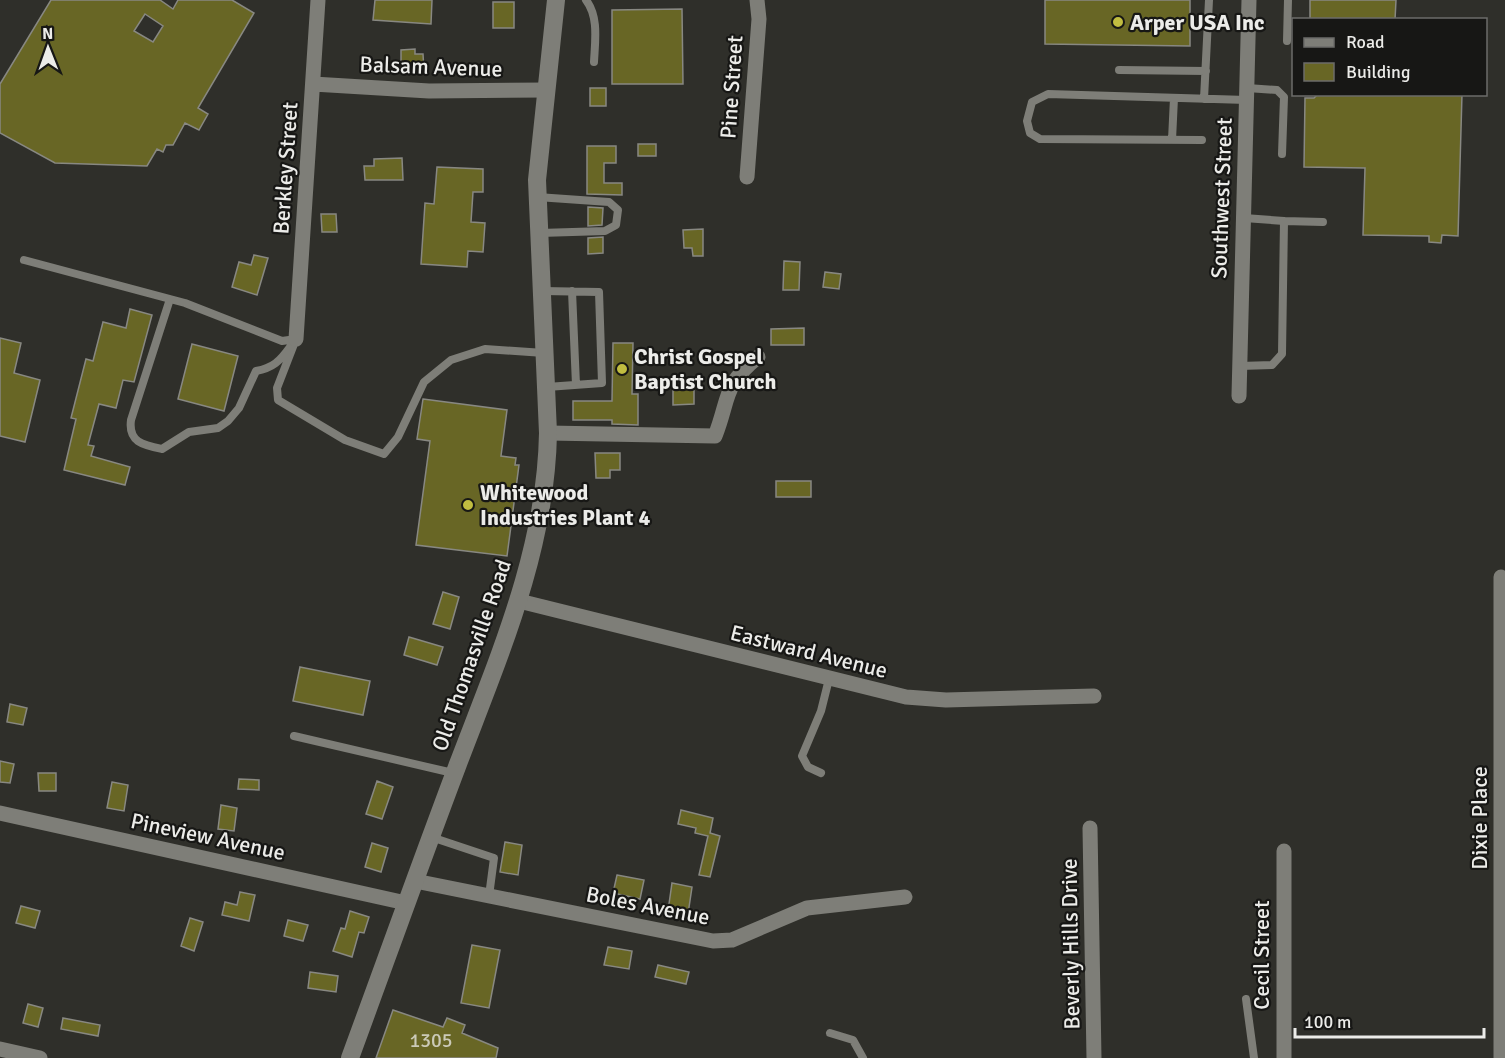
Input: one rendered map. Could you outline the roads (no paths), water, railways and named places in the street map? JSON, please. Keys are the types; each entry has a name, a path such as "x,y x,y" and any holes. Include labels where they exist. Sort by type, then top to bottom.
{"street":[{"name":"Berkley Street","path":"296,339 317,0"},
{"name":"Old Thomasville Road","path":"350,1058 519,601 544,494 548,433 537,197 556,0"},
{"name":"Pine Street","path":"747,177 759,19 757,0"},
{"name":"Southwest Street","path":"1239,396 1249,0"},
{"name":"Balsam Avenue","path":"313,84 429,91 547,90"},
{"path":"548,433 715,436 727,392 741,370 758,357"},
{"name":"Dixie Place","path":"1501,577 1503,881 1501,1058"},
{"name":"Eastward Avenue","path":"519,601 906,697 946,700 1094,696"},
{"name":"Pineview Avenue","path":"0,813 406,903"},
{"name":"Beverly Hills Drive","path":"1090,828 1094,1058"},
{"name":"Cecil Street","path":"1284,851 1284,1058"},
{"name":"Boles Avenue","path":"415,881 713,941 732,940 807,908 905,897"},
{"path":"0,1049 40,1058"}],"lane":[{"path":"586,0 592,8 595,27 594,62"},
{"path":"1204,99 1209,0"},
{"path":"1287,41 1288,0"},
{"path":"1119,70 1206,71"},
{"path":"1202,140 1040,139 1030,133 1027,120 1032,102 1048,94 1204,99 1277,90 1284,97 1282,154"},
{"path":"1172,140 1174,98"},
{"path":"537,197 609,202 618,210 616,225 605,231 538,233"},
{"path":"1244,218 1323,222"},
{"path":"1240,366 1272,365 1282,354 1284,221"},
{"path":"24,260 170,299 282,341 296,339"},
{"path":"541,291 599,292 602,383 546,387"},
{"path":"572,291 576,385"},
{"path":"170,299 131,420 130,430 133,438 145,446 162,448 189,432 218,428 228,421 239,408 256,371 279,363 296,339"},
{"path":"296,339 277,388 278,400 345,440 384,454 398,437 424,382 451,360 485,349 544,353"},
{"path":"821,773 807,767 802,756 821,711 829,679"},
{"path":"294,736 455,773"},
{"path":"431,837 494,858 489,896"},
{"path":"1246,999 1254,1058"},
{"path":"830,1033 853,1040 862,1058"}],"place":[{"name":"Arper USA Inc","path":"1118,22"},
{"name":"Christ Gospel Baptist Church","path":"622,369"},
{"name":"Whitewood Industries Plant 4","path":"468,505"}]}
